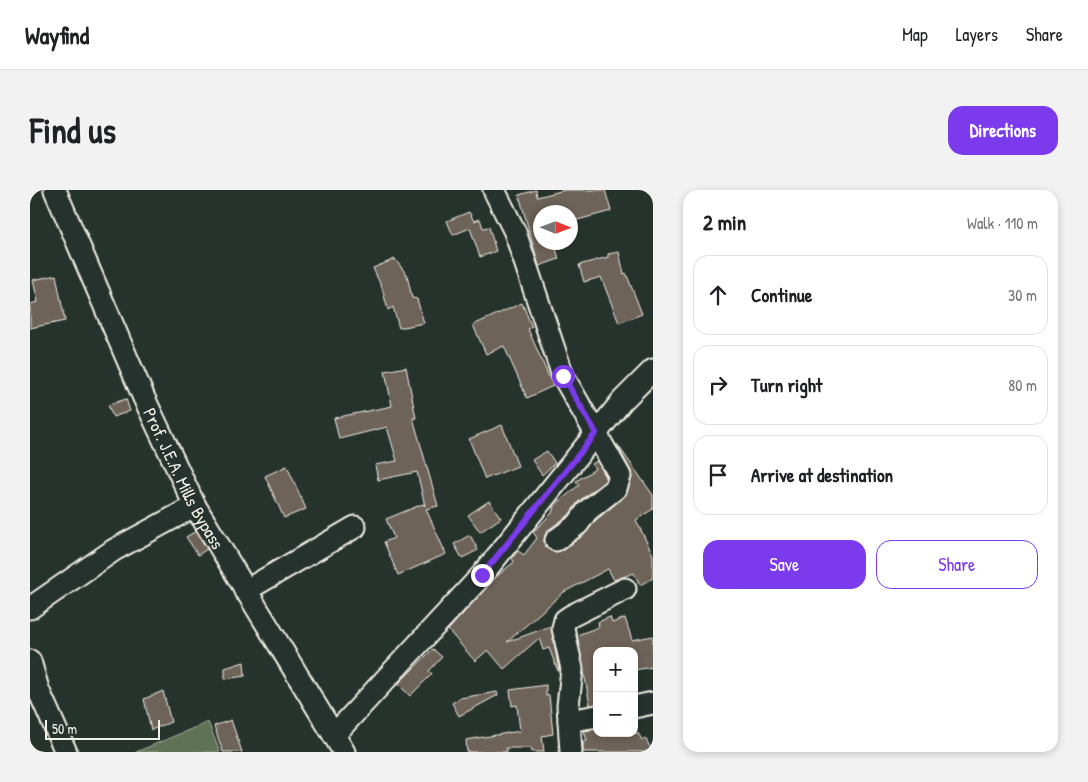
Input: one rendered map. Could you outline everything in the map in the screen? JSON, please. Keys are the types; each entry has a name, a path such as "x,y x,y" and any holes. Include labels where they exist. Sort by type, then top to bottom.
{"street":[{"name":"Prof. J.E.A. Mills Bypass","path":"55,190 144,398 194,506 339,743"},
{"path":"494,190 515,232 563,376 620,476 616,488 587,511 578,524 556,540"},
{"path":"339,743 482,575 622,401 653,370"},
{"path":"30,608 114,550 194,506"},
{"path":"246,591 355,527"},
{"path":"572,752 568,706 572,674 564,637 565,620 626,589"},
{"path":"30,662 38,690 66,752"},
{"path":"638,706 653,703"},
{"path":"569,721 593,717"}],"green space":[{"path":"208,722 220,752 136,752"}],"building":[{"path":"536,190 537,197 565,190 605,190 611,211 578,220 578,205 533,205 533,245 519,195"},
{"path":"469,212 474,221 480,219 483,228 489,227 496,251 480,257 470,228 453,235 447,221"},
{"path":"534,250 556,250 559,259 539,266"},
{"path":"619,252 624,274 626,273 642,314 619,323 601,277 584,282 579,265"},
{"path":"395,259 407,275 412,298 417,299 424,323 399,328 393,307 388,310 382,288 373,268"},
{"path":"56,275 65,321 30,328 30,304 38,302 33,280"},
{"path":"522,303 532,327 528,329 553,386 527,398 504,346 486,354 473,325"},
{"path":"406,367 416,418 413,418 438,506 426,509 446,554 398,575 384,542 394,538 386,519 423,504 425,506 417,472 378,480 375,465 397,461 387,427 339,439 334,418 392,406 385,371"},
{"path":"126,399 130,411 113,417 108,405"},
{"path":"502,425 518,466 485,479 469,439"},
{"path":"617,444 653,495 653,509 636,520 653,555 653,578 640,585 634,573 614,580 608,569 564,592 507,642 551,626 558,671 549,648 543,650 539,638 504,669 488,650 475,661 448,630 496,577 514,562 512,558 518,551 524,555 537,538 533,532 552,513 554,506 579,485 576,481 595,469 592,464 597,461 606,477 605,481 579,501 569,515 548,530 544,541 546,548 557,552 563,550 585,534 596,520 624,497 632,474"},
{"path":"547,451 555,463 542,475 532,460"},
{"path":"287,466 306,509 284,518 265,476"},
{"path":"489,501 501,518 480,532 468,515"},
{"path":"196,531 207,549 198,555 186,537"},
{"path":"470,535 478,550 462,558 454,544"},
{"path":"610,617 612,623 625,618 632,640 653,636 653,667 638,669 638,647 593,647 593,705 590,705 577,635 599,627 598,622"},
{"path":"433,649 442,657 429,671 432,674 410,696 398,684"},
{"path":"244,662 245,676 225,679 225,668"},
{"path":"546,685 546,696 549,695 553,734 542,736 544,752 532,752 531,748 506,748 507,752 467,752 466,740 520,731 517,705 512,706 510,690"},
{"path":"163,691 171,722 151,730 144,699"},
{"path":"497,692 498,695 459,716 452,703 460,698"},
{"path":"231,720 242,752 223,752 214,726"},
{"path":"593,730 593,737 638,737 638,733 642,740 645,738 653,752 583,752 583,742 587,741 584,731"}],"route":[{"path":"482,575 596,433 563,376"}]}
